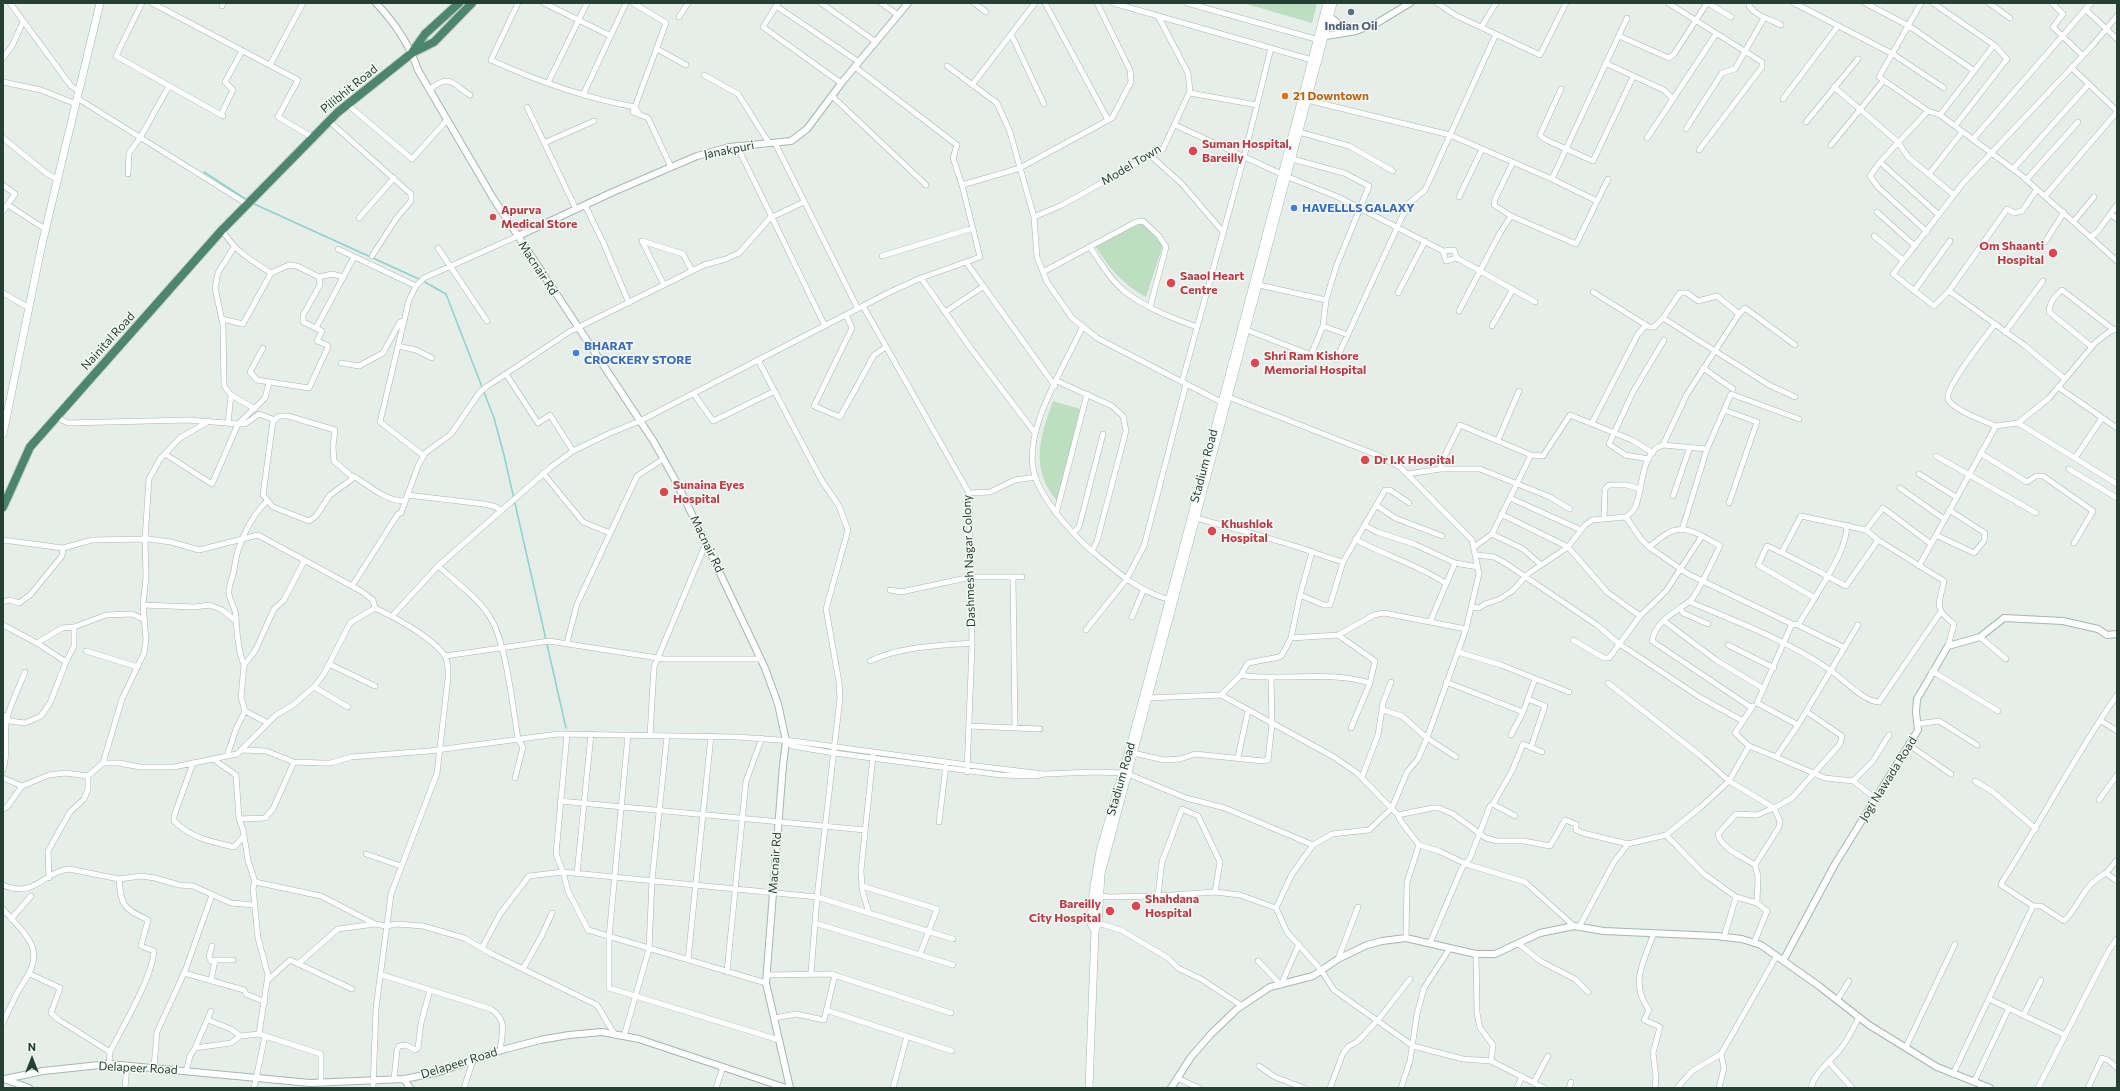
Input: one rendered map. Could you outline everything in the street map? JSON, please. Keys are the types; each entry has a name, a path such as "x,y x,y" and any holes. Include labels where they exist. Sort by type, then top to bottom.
{"highway":[{"path":"412,53 425,34 459,3"},
{"name":"Pilibhit Road","path":"249,202 329,121 412,53 434,42 472,3"},
{"name":"Nainital Road","path":"3,506 30,447 222,230 249,202"}],"main road":[{"path":"3,434 4,419 46,229 100,3"},
{"name":"Stadium Road","path":"1327,3 1327,15"},
{"name":"Stadium Road","path":"1096,926 1092,924 1095,870 1125,774 1133,754 1171,600 1196,518 1226,396 1285,176 1292,159 1308,100 1321,37 1327,15 1333,3"},
{"name":"Stadium Road","path":"1226,396 1247,330 1259,285 1312,60 1321,37"},
{"name":"Stadium Road","path":"1089,1088 1094,941 1105,856 1125,774 1224,404"}],"street":[{"path":"10,3 71,86 79,91"},
{"path":"142,3 116,56 222,115 233,90 225,82 242,51"},
{"path":"152,3 298,80 278,117 312,137"},
{"path":"270,65 303,3"},
{"path":"518,3 491,60 524,75 600,101 635,108"},
{"path":"544,3 611,36"},
{"path":"548,83 587,3"},
{"path":"583,95 626,3"},
{"path":"633,3 666,23 633,112 648,118 671,167"},
{"path":"679,17 688,3"},
{"path":"821,3 876,42"},
{"path":"881,3 898,15"},
{"name":"Janakpuri","path":"518,236 586,204 697,156 737,146 791,142 802,134 857,64 908,3"},
{"path":"974,3 986,12"},
{"path":"972,85 1035,3"},
{"path":"1045,3 1108,120"},
{"path":"962,185 1020,168 1112,118 1131,82 1130,70 1096,3"},
{"path":"1113,3 1312,60"},
{"path":"1187,3 1321,37 1356,31 1377,23 1410,3"},
{"path":"1437,3 1455,14 1540,55 1566,3"},
{"path":"1482,26 1496,3"},
{"path":"1668,3 1762,62 1762,67 1699,150"},
{"path":"1619,36 1669,58 1674,54 1707,3 1731,17"},
{"path":"1749,3 1752,9 1764,18 1781,25"},
{"path":"1794,3 1893,54 1944,88"},
{"path":"1865,3 1909,26 1973,70"},
{"path":"1878,10 1881,3"},
{"path":"1921,3 1880,77 1928,111 1940,115 2013,169 2064,212 2117,261"},
{"path":"1933,3 1994,45 2007,59 1955,126"},
{"path":"1989,3 2010,18"},
{"path":"2052,3 2063,14 2053,27 2082,55"},
{"path":"1973,139 2091,3"},
{"name":"Macnair Rd","path":"379,4 400,30 412,53 418,70 429,90 518,236 664,459 761,659 778,704 786,741 778,822 766,984 790,1088"},
{"path":"392,616 438,566 543,473 573,451 640,421 861,307 921,278 980,257 962,185 953,158 957,145 857,64 777,4 763,28 842,83"},
{"path":"2085,10 2117,39"},
{"path":"1327,15 1349,31"},
{"path":"1158,16 1188,73 1190,93 1257,105"},
{"path":"2037,189 2022,211 2014,213 2008,209 1949,291 1932,306 1893,274 1927,232 1954,195 1991,153 2072,68 2117,16"},
{"path":"1552,179 1627,18"},
{"path":"1686,129 1722,73 1735,69 1764,18"},
{"path":"3,58 12,46 23,22"},
{"path":"1783,99 1838,26"},
{"path":"1011,34 1044,104"},
{"path":"1336,360 1408,204 1425,190 1496,34"},
{"path":"1647,138 1672,98 1716,34"},
{"path":"1940,115 1973,70 1994,45"},
{"path":"657,48 686,65"},
{"path":"1086,630 1126,580 1144,546 1197,327 1244,157 1271,48"},
{"path":"1806,122 1858,59"},
{"path":"1605,63 1664,90 1672,98"},
{"path":"946,66 997,103 1010,132 1034,217 1037,257 1047,282 1072,318 1097,338 1224,404"},
{"path":"2045,196 2117,112 2072,68"},
{"name":"Dashmesh Nagar Colony","path":"704,75 738,94 772,143 861,307 886,347 969,493 972,643 967,772"},
{"path":"1560,89 1540,135 1544,139 1593,161 1633,76"},
{"path":"429,90 442,80 447,80 470,95"},
{"path":"1831,145 1884,80"},
{"path":"3,82 41,90 76,101 249,202"},
{"path":"2013,169 2088,84"},
{"path":"128,174 129,153 140,138 169,86"},
{"path":"1834,87 1898,142 1908,157 1930,173 1954,195"},
{"name":"Model Town","path":"1034,217 1062,205 1163,149 1190,93"},
{"path":"832,96 926,185"},
{"path":"1308,100 1450,135 1552,179 1597,201"},
{"path":"348,105 412,159 447,120"},
{"path":"527,107 576,209"},
{"path":"1927,232 1870,178 1871,173 1880,162 1928,111"},
{"path":"329,121 411,194 411,201 396,219 372,256"},
{"path":"544,143 594,121"},
{"path":"2026,180 2078,122"},
{"path":"1175,125 1285,176 1360,207 1443,251 1446,261 1457,258"},
{"path":"1299,132 1349,146 1393,171"},
{"path":"1930,173 1962,132"},
{"path":"3,138 46,173 58,180"},
{"path":"737,146 770,218 825,326"},
{"path":"1459,198 1482,149"},
{"path":"1151,156 1182,184 1223,232"},
{"path":"1247,330 1311,355 1323,326 1326,300 1336,267 1369,186 1344,173 1292,159"},
{"path":"1513,162 1495,199 1494,205 1511,216 1576,244 1608,180"},
{"path":"1880,162 1939,215"},
{"path":"359,218 394,178"},
{"path":"3,185 15,194 3,211"},
{"path":"2074,221 2094,197"},
{"path":"352,586 398,514 401,513 424,456 451,434 480,392 569,332 692,271 739,253 770,218 804,202"},
{"path":"586,204 604,242 629,303"},
{"path":"8,205 46,229"},
{"path":"2091,237 2098,231 2117,205"},
{"path":"1877,212 1915,246"},
{"path":"2045,242 2064,212"},
{"path":"2110,214 2117,219"},
{"path":"1459,311 1500,232 1511,216"},
{"path":"1043,272 1136,222 1143,221 1159,236 1166,247 1150,307"},
{"path":"882,256 973,228"},
{"path":"222,230 234,247 247,258 272,273"},
{"path":"424,456 380,422 409,300 417,284 424,278 518,236"},
{"path":"1874,236 1903,260"},
{"path":"664,285 642,241 683,254 692,271"},
{"path":"1398,293 1425,241"},
{"path":"1914,291 1950,241"},
{"path":"234,247 218,273 215,288 222,319 224,386 231,395 255,409"},
{"path":"1090,247 1106,272 1124,291 1168,316 1197,327"},
{"path":"438,248 487,321"},
{"path":"338,249 417,284"},
{"path":"1443,251 1445,249 1454,250 1457,258 1535,302"},
{"path":"316,328 354,256"},
{"path":"966,262 1056,383 1087,394 1112,406 1123,416 1126,431 1097,541 1092,551"},
{"path":"222,319 243,324 272,273 289,266 293,266 319,277 332,274 343,277"},
{"path":"263,348 250,372 256,380 309,388 328,348 327,345 317,341 322,331 303,322 303,315 320,285 319,277"},
{"path":"921,278 1035,434"},
{"path":"2005,332 2043,281"},
{"path":"1259,285 1326,300"},
{"path":"945,312 984,286"},
{"path":"1492,326 1513,289"},
{"path":"1994,324 1953,382 1948,395 1949,400 1956,407 1996,426 2018,422 2049,398 2092,347 2115,329 2062,290 2049,306 2049,312 2092,347"},
{"path":"1949,291 2065,379"},
{"path":"1593,292 1646,325 1654,327 1663,318 1680,293 1687,293 1698,301 1717,296 1739,314"},
{"path":"3,294 29,308"},
{"path":"1663,445 1687,394 1714,351 1739,314 1745,308 1795,345"},
{"path":"846,315 852,328 814,406 840,417 874,355 886,347"},
{"path":"1663,318 1769,385 1795,397"},
{"path":"342,364 359,366 383,354 400,322 404,321"},
{"path":"1592,422 1638,334 1646,325"},
{"path":"1083,326 1039,419 1035,434 1033,469 1056,514 1073,533 1126,580 1143,591 1171,600"},
{"path":"1323,326 1348,335"},
{"path":"1649,459 1625,455 1610,444 1632,392 1664,340"},
{"path":"398,346 416,350 432,358"},
{"path":"758,360 822,481 839,506 848,530 826,610 839,682 840,698 817,897 811,973"},
{"path":"1703,368 1733,389"},
{"path":"506,374 538,423 550,415 573,451"},
{"path":"165,454 212,484 238,424 265,398 269,383"},
{"path":"2058,387 2117,428"},
{"path":"694,394 713,421 775,391"},
{"path":"1498,440 1519,391"},
{"path":"1056,514 1087,394"},
{"path":"1682,530 1707,449 1732,394 1799,419"},
{"path":"228,423 231,395"},
{"path":"1226,396 1377,455 1400,467 1472,540 1477,555 1479,574 1466,629 1427,738 1418,758 1407,772 1392,808 1369,830 1332,834 1313,845 1292,874 1276,908 1282,924 1321,970 1334,990 1378,1020 1412,1046 1463,1059 1491,1061 1544,1088"},
{"path":"1724,410 1757,422 1729,503"},
{"path":"56,417 68,422 209,421 245,424 259,414 275,420"},
{"path":"355,477 330,496 316,516 309,521 273,507 263,495 264,478 275,420 278,416 288,416 335,430 333,446 334,461 350,475 355,477 386,498 394,501 405,501"},
{"path":"1441,469 1441,463 1460,425 1498,440 1531,456 1543,456 1546,454 1570,416 1592,422 1632,440 1653,453"},
{"path":"2075,458 2102,418"},
{"path":"3,809 7,807 22,786 49,775 66,773 88,776 103,763 122,699 144,653 146,640 143,605 149,479 153,469 180,438 209,421"},
{"path":"2018,422 2117,484"},
{"path":"1918,566 1996,426"},
{"path":"1073,533 1079,527 1103,434"},
{"path":"1471,607 1479,608 1486,604 1500,600 1512,591 1540,564 1568,547 1581,530 1592,520 1626,517 1636,506 1649,459 1658,447 1663,445 1707,449"},
{"path":"1673,496 1690,447"},
{"path":"1980,453 2027,482 2036,476 2043,476 2093,511 2074,543"},
{"path":"1474,547 1492,534 1531,456"},
{"path":"1936,456 2036,513"},
{"path":"567,643 577,604 637,476 664,459"},
{"path":"1407,474 1441,469 1480,469 1550,497 1570,509"},
{"path":"2069,469 2117,498"},
{"path":"543,473 583,522 610,533"},
{"path":"1919,474 1956,497"},
{"path":"969,493 990,492 1014,480 1036,477"},
{"path":"1604,519 1605,489 1610,485 1627,486 1640,489"},
{"path":"1900,488 1944,519"},
{"path":"1300,595 1324,605 1330,605 1344,562 1355,539 1385,490 1390,490 1409,503"},
{"path":"407,495 484,504 496,507 500,510"},
{"path":"1510,498 1581,530"},
{"path":"227,756 236,729 245,711 241,697 244,665 240,655 235,609 229,595 229,587 234,569 235,558 255,514 267,501"},
{"path":"1376,505 1395,518 1442,536"},
{"path":"1866,530 1883,508 1931,544"},
{"path":"1936,535 1974,553 1984,540 1985,533 1949,510"},
{"path":"1501,514 1568,547 1607,592 1640,616"},
{"path":"1782,552 1801,516 1866,530 1878,540 1944,582 1938,608 1940,613 1954,624 1948,646"},
{"path":"1626,517 1641,539 1649,547 1681,570 1746,603 1756,605 1845,648"},
{"path":"1196,518 1272,539 1344,562"},
{"path":"1364,525 1377,532 1414,544 1455,564 1478,567"},
{"path":"1847,526 1847,536 1827,577 1815,598 1795,624 1784,643 1757,703 1735,733 1749,746 1825,778 1852,781 1875,798"},
{"path":"1649,547 1674,530 1682,530 1702,536 1720,546 1690,602 1664,621 1652,640 1752,708"},
{"path":"1492,534 1523,549 1540,564"},
{"path":"3,540 63,548 92,540 145,539 171,542 200,550 258,535 352,586 373,600 375,608"},
{"path":"1574,640 1604,658 1610,658 1618,644 1640,616 1666,591 1702,536"},
{"path":"1355,539 1375,550 1427,571 1445,583"},
{"path":"1815,598 1758,565 1768,546 1846,586 1878,540"},
{"path":"650,735 654,667 706,543"},
{"path":"3,602 9,600 19,604 30,595 62,556 63,548"},
{"path":"1221,695 1241,675 1248,663 1279,657 1291,638 1300,595 1312,552"},
{"path":"1477,555 1494,557 1596,625 1618,644 1701,698 1743,721"},
{"path":"244,665 255,650 274,609 284,600 304,561"},
{"path":"1430,622 1445,583 1455,564"},
{"path":"438,566 479,602 491,619 501,647 518,739 523,747 515,778"},
{"path":"890,590 901,592 971,577 1022,577"},
{"path":"1013,577 1015,728"},
{"path":"1132,617 1143,591"},
{"path":"1690,602 1784,643 1831,671 1846,684 1874,702 1879,702 1940,613"},
{"path":"143,605 194,607 210,605 222,610 236,621"},
{"path":"373,1088 376,1008 382,975 386,926 391,894 437,773 441,749 448,678 448,666 445,656 410,626 375,608"},
{"path":"103,763 119,763 140,767 174,767 237,754 268,723 314,687 329,664 350,623 375,608"},
{"path":"1680,608 1683,613 1708,624"},
{"path":"37,643 62,628 74,627 95,618 119,613 132,614 145,620"},
{"path":"1291,638 1338,635 1374,615 1384,613 1466,629"},
{"path":"1948,646 1980,637 2004,618 2063,621 2098,629 2107,635 2117,634"},
{"path":"1664,621 1716,660 1764,689"},
{"path":"3,625 37,643 66,662"},
{"path":"1776,757 1807,712 1858,625"},
{"path":"5,716 10,720 25,723 41,716 50,703 74,646 74,627"},
{"path":"1338,635 1375,661 1370,683 1351,728"},
{"path":"1980,637 2006,659"},
{"path":"445,656 549,641 629,655 657,658 761,659"},
{"path":"870,661 889,653 907,648 972,643"},
{"path":"1728,645 1774,668"},
{"name":"Jogi Nawada Road","path":"1783,961 1836,864 1918,730 1917,699 1948,646"},
{"path":"86,651 138,668"},
{"path":"1458,652 1482,658 1569,692"},
{"path":"329,664 375,686"},
{"path":"1932,671 1998,711"},
{"path":"3,770 7,759 5,716 25,672"},
{"path":"1241,675 1271,677 1332,676 1355,678 1370,683"},
{"path":"1133,754 1164,760 1180,759 1195,754 1238,757 1263,761 1268,760 1272,724 1271,677"},
{"path":"1512,735 1523,712 1535,678"},
{"path":"1362,777 1378,735 1383,703 1391,682"},
{"path":"1446,682 1523,712"},
{"path":"1608,684 1702,757 1728,781 1774,808 1780,821 1779,827 1755,865"},
{"path":"314,687 348,707"},
{"path":"1148,698 1221,695 1334,757 1362,777 1398,815 1400,820 1419,845 1439,851 1466,864 1525,882 1577,927"},
{"path":"2117,695 2079,751 2036,829 2001,885 2034,906 2041,906 2064,921 2072,913 2086,889 2094,880 2106,873 2117,860"},
{"path":"1528,699 1545,706 1531,747"},
{"path":"1757,703 1798,725"},
{"path":"1383,710 1402,716 1427,738 1456,757"},
{"path":"245,711 268,723"},
{"path":"1238,757 1248,711"},
{"path":"1756,904 1758,876 1755,865 1733,851 1720,839 1718,834 1736,814 1756,815 1774,808 1792,798 1814,773 1821,768 1840,744 1842,736 1807,712"},
{"path":"2100,720 2117,731"},
{"path":"1917,724 1939,721 1977,745"},
{"path":"969,726 1040,729"},
{"path":"241,750 266,751 294,762 331,763 351,757 441,749 567,734 762,738 835,746 968,766 1044,774 1096,772 1125,774 1186,798 1225,808 1313,845"},
{"path":"567,734 556,854 568,891 588,930 766,984"},
{"path":"577,874 591,734"},
{"path":"628,735 609,936 609,988 779,1040"},
{"path":"1852,781 1873,761 1888,735"},
{"path":"624,1036 649,948 652,880 667,736"},
{"path":"688,960 697,885 711,736"},
{"path":"727,972 734,889 746,781 762,738"},
{"path":"786,741 792,746 967,772 1021,776 1035,776 1044,774"},
{"path":"1430,943 1462,868 1466,864 1480,833 1490,806 1493,804 1512,771 1523,744 1542,752"},
{"path":"1910,745 1951,774"},
{"path":"1398,815 1439,808 1453,814 1486,838 1497,841 1524,841 1550,846 1565,820 1576,824 1576,830 1583,833 1628,844 1666,835 1702,806 1728,781 1749,746"},
{"path":"869,913 862,886 861,870 873,752"},
{"path":"213,759 236,775 239,819 244,836 248,860 255,882 253,888 258,938 268,980 259,1034"},
{"path":"239,819 266,818 273,809 294,762"},
{"path":"939,822 946,762"},
{"path":"193,763 174,816 174,822 181,828 199,838 234,847 244,836"},
{"path":"2099,800 2117,775"},
{"path":"49,878 48,851 70,812 84,799 88,789 88,776"},
{"path":"3,778 22,786"},
{"path":"1975,781 1993,792 2036,829"},
{"path":"560,801 865,830"},
{"path":"1493,804 1515,816"},
{"path":"1158,896 1162,862 1182,809 1198,816 1220,862 1215,892"},
{"path":"1666,835 1704,874 1736,897 1756,904 1767,911 1754,943"},
{"path":"1577,927 1614,862 1628,844"},
{"path":"1406,938 1407,882 1419,845"},
{"path":"366,854 401,866"},
{"path":"3,885 18,889 28,889 61,870 69,869 118,879 141,876 155,878 179,885 193,886 231,903 254,905"},
{"path":"482,948 500,914 530,876 563,872 817,897 953,939"},
{"path":"2106,873 2117,881"},
{"path":"108,1064 110,1052 143,985 153,958 154,951 142,946 148,920 131,911 120,900 118,879"},
{"path":"255,882 321,896 374,924"},
{"path":"862,886 937,909 920,954"},
{"path":"1099,896 1158,896 1215,892 1240,895 1276,908"},
{"path":"154,1067 157,1032 184,973 212,895"},
{"path":"11,919 31,896"},
{"path":"1724,937 1736,897"},
{"path":"1953,1074 2034,906"},
{"path":"1338,958 1358,907"},
{"path":"3,909 33,949 30,974 17,993 3,1022"},
{"path":"523,969 542,936 552,913"},
{"path":"298,964 338,929 374,924 386,926 397,924 423,926 464,938 523,969 598,1005 615,1035"},
{"path":"815,924 828,926 953,965"},
{"path":"1096,926 1121,930 1168,958 1178,968 1201,979 1242,1006"},
{"path":"1171,1088 1191,1057 1211,1034 1242,1006 1270,988 1313,976 1338,958 1382,941 1406,938 1476,954 1496,954 1540,933 1577,927 1604,931 1724,937 1761,945 1859,1017 1937,1067 1990,1088"},
{"path":"1654,933 1640,973 1638,989 1641,999 1649,1010 1644,1020 1660,1027 1653,1053 1656,1077 1655,1088"},
{"path":"2038,1088 2109,950 2117,939"},
{"path":"1281,985 1299,944"},
{"path":"1519,944 1540,961 1575,979 1588,992"},
{"path":"1906,1047 1955,944"},
{"path":"212,946 210,956 211,960 233,960"},
{"path":"1402,1088 1410,1061 1417,1014 1424,988 1450,948"},
{"path":"1476,954 1477,1013 1480,1028 1493,1045 1491,1061"},
{"path":"1677,1088 1692,1071 1720,1054 1776,957"},
{"path":"211,981 215,960"},
{"path":"268,980 290,960 352,989"},
{"path":"1258,961 1281,985"},
{"path":"184,973 244,990 246,994 265,1002"},
{"path":"767,976 811,973 835,975 951,1013"},
{"path":"30,974 60,988 51,1013 110,1052"},
{"path":"382,975 479,1004 500,1015 503,1021 500,1050"},
{"path":"774,1018 796,1014 824,1020 835,975"},
{"path":"1330,1088 1343,1053 1349,1046 1357,1042 1378,1020 1410,979"},
{"path":"2024,1014 2041,980"},
{"path":"1837,1000 1849,981"},
{"path":"394,1079 397,1050 399,1046 406,1046 415,1050 418,1048 421,1023 430,990"},
{"path":"1989,999 2024,1014 2065,1035"},
{"path":"1974,1082 2009,1008"},
{"path":"826,1010 952,1051"},
{"path":"186,1071 190,1056 211,1011"},
{"path":"1810,1088 1812,1081 1819,1071 1829,1062 1844,1044 1859,1017"},
{"path":"208,1020 231,1029 240,1036"},
{"name":"Delapeer Road","path":"4,1079 43,1071 108,1064 321,1083 394,1079 439,1072 500,1050 569,1035 602,1032 639,1039 782,1087"},
{"path":"195,1048 231,1043 240,1036 259,1034 321,1054 321,1083"},
{"path":"254,1088 264,1036"},
{"path":"893,1088 907,1036"},
{"path":"1719,1088 1724,1068 1720,1054"},
{"path":"1534,1082 1548,1056"},
{"path":"2088,1088 2102,1058 2108,1060 2117,1068"},
{"path":"464,1088 474,1060"},
{"path":"1829,1062 1852,1088"},
{"path":"125,1088 127,1065"},
{"path":"1259,1066 1275,1077 1304,1088"},
{"path":"716,1088 723,1067"},
{"path":"1517,1088 1522,1076"},
{"path":"404,1078 410,1088"},
{"path":"1177,1078 1199,1088"},
{"path":"4,1079 29,1088"},
{"path":"1569,1088 1571,1082"}],"green space":[{"path":"1243,3 1317,3 1312,23"},
{"path":"1142,223 1163,245 1146,297 1129,286 1117,275 1095,246"},
{"path":"1053,401 1080,409 1059,497 1056,500 1048,488 1040,464 1041,439"}],"waterway":[{"path":"204,172 247,200"},
{"path":"252,203 419,279"},
{"path":"423,281 446,294 494,418 504,455 566,728"}],"place":[{"name":"Indian Oil","path":"1351,12"},
{"name":"21 Downtown","path":"1285,96"},
{"name":"Suman Hospital, Bareilly","path":"1193,151"},
{"name":"HAVELLLS GALAXY","path":"1294,208"},
{"name":"Apurva Medical Store","path":"493,217"},
{"name":"Om Shaanti Hospital","path":"2053,253"},
{"name":"Saaol Heart Centre","path":"1171,283"},
{"name":"BHARAT CROCKERY STORE","path":"576,353"},
{"name":"Shri Ram Kishore Memorial Hospital","path":"1255,363"},
{"name":"Dr I.K Hospital","path":"1365,460"},
{"name":"Sunaina Eyes Hospital","path":"664,492"},
{"name":"Khushlok Hospital","path":"1212,531"},
{"name":"Shahdana Hospital","path":"1136,906"},
{"name":"Bareilly City Hospital","path":"1110,911"}]}
